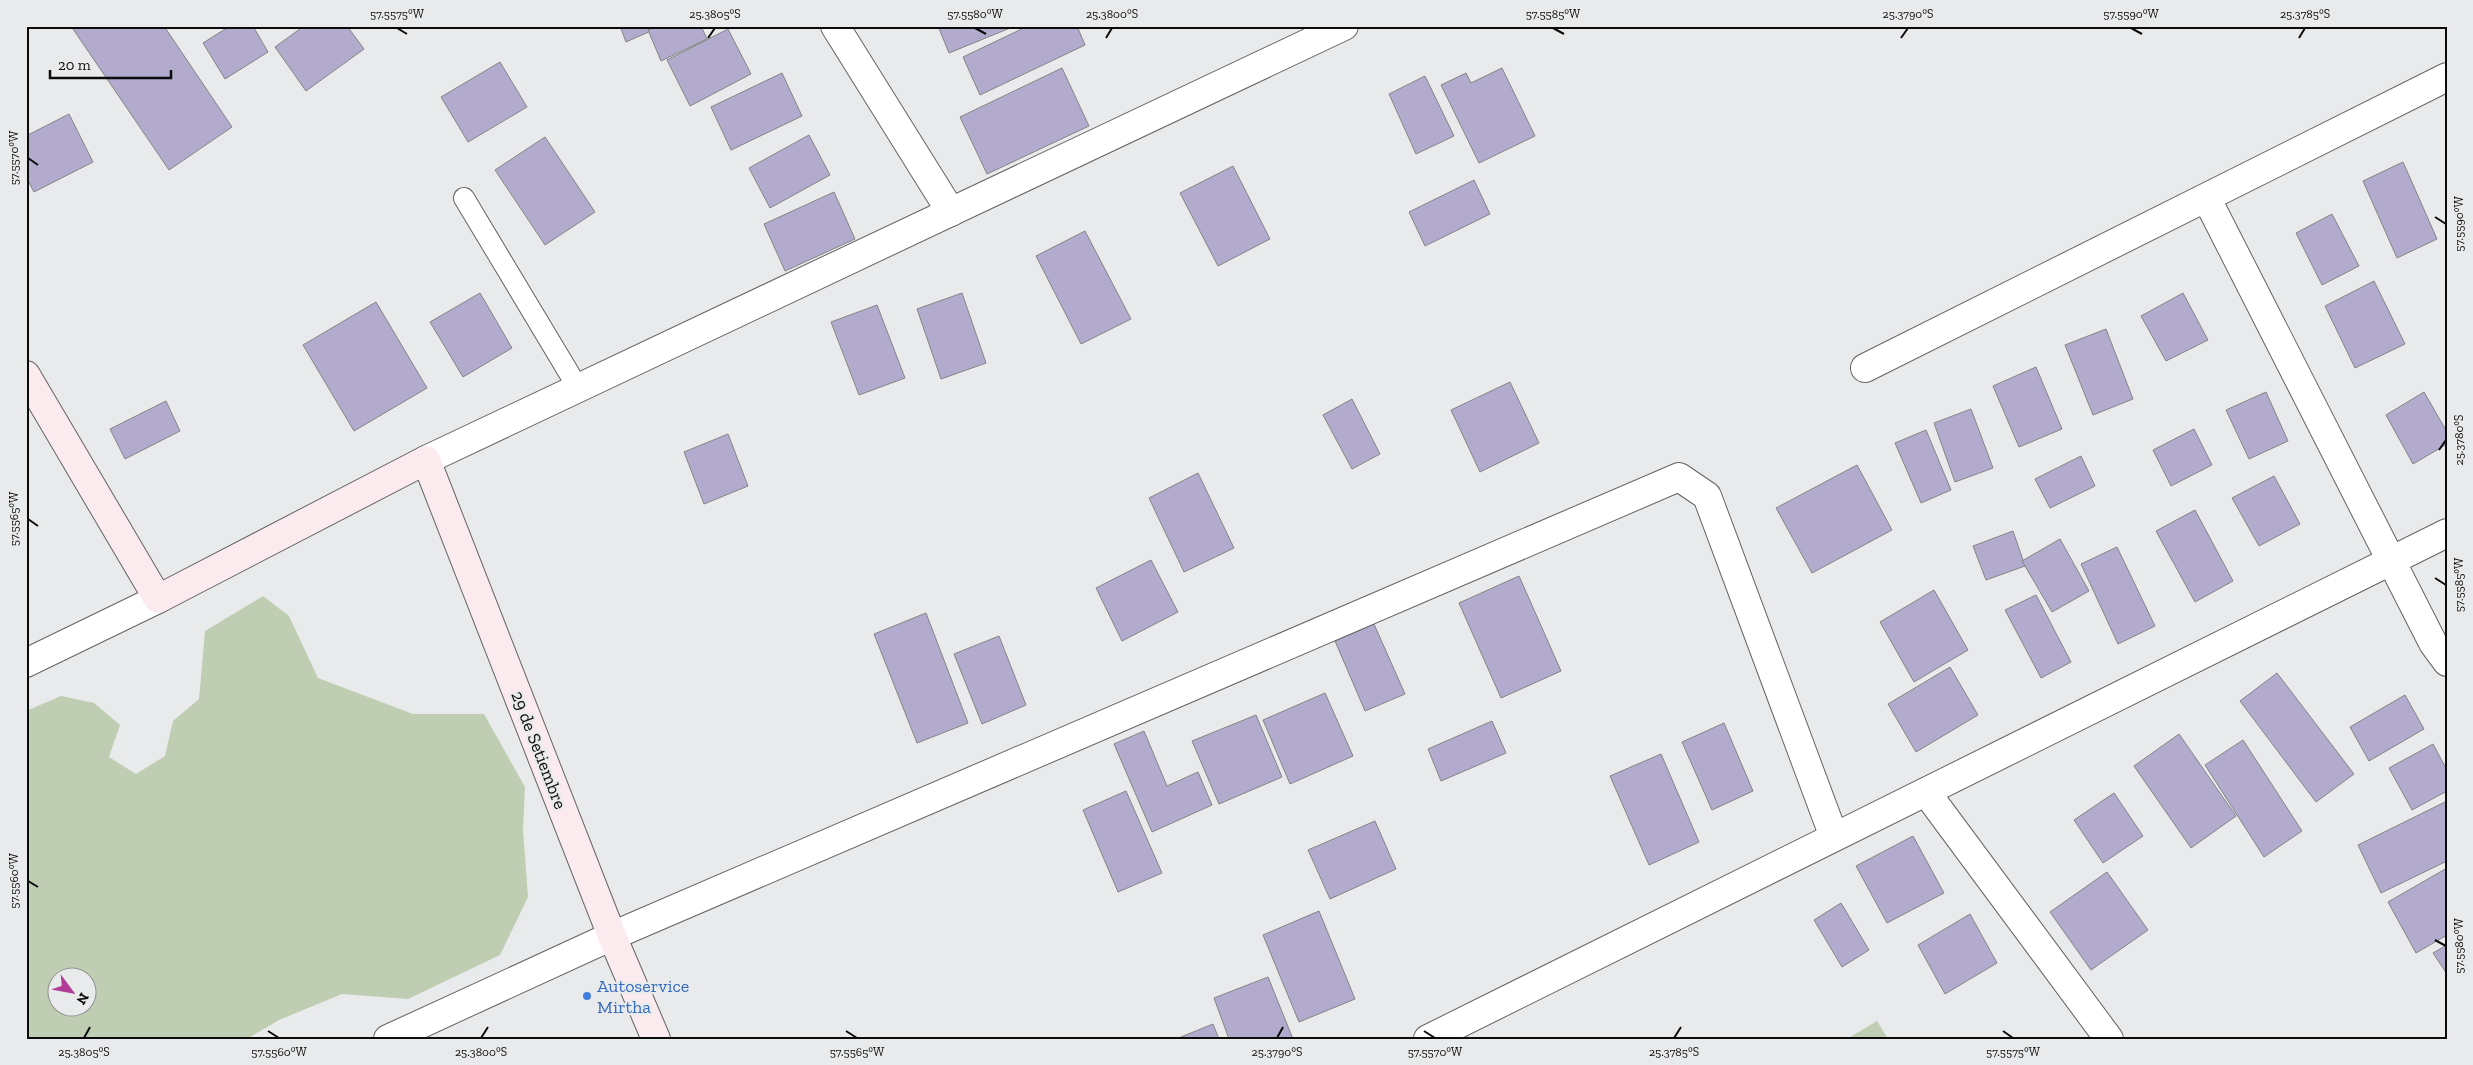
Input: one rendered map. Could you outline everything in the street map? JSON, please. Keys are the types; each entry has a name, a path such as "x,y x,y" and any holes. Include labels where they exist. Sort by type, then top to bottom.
{"street":[{"path":"835,26 951,212"},
{"path":"26,663 158,599 426,460 1344,26"},
{"path":"1865,368 2447,77"},
{"path":"2207,198 2393,560 2433,642 2447,662"},
{"path":"26,376 158,599"},
{"name":"29 de Setiembre","path":"426,460 612,936 656,1039"},
{"path":"388,1039 612,936 1679,477 1707,496 1834,837"},
{"path":"1428,1039 2447,533"},
{"path":"1926,792 2110,1039"}],"lane":[{"path":"464,198 578,388"}],"green space":[{"path":"263,596 289,616 318,678 413,714 484,714 525,787 523,830 528,897 500,955 408,999 342,994 279,1020 247,1039 26,1039 26,711 61,696 94,703 120,725 109,757 136,774 165,756 173,721 199,699 205,631"},
{"path":"1877,1021 1888,1039 1847,1039"}],"building":[{"path":"71,26 164,26 232,127 169,170"},
{"path":"230,26 253,26 268,52 225,79 203,43"},
{"path":"304,26 347,26 364,49 306,91 275,47"},
{"path":"620,26 662,26 626,42"},
{"path":"657,26 701,26 707,39 661,61 648,30"},
{"path":"938,26 1015,26 949,53"},
{"path":"1028,26 1077,26 1085,45 980,95 963,57"},
{"path":"728,29 751,74 690,106 667,60"},
{"path":"500,62 527,107 468,142 441,97"},
{"path":"1062,68 1089,126 987,174 960,117"},
{"path":"1502,68 1535,136 1479,163 1441,85 1466,73 1471,83"},
{"path":"782,73 802,116 731,150 711,107"},
{"path":"1425,76 1454,136 1416,154 1389,94"},
{"path":"69,114 93,162 34,192 26,177 26,136"},
{"path":"809,135 830,175 770,208 749,168"},
{"path":"545,137 595,212 545,245 495,170"},
{"path":"2403,162 2437,239 2397,258 2363,181"},
{"path":"1233,166 1270,239 1218,266 1180,193"},
{"path":"1474,180 1490,214 1425,246 1409,212"},
{"path":"834,192 855,239 785,271 764,224"},
{"path":"2332,214 2359,266 2322,285 2296,233"},
{"path":"1085,231 1131,319 1081,344 1036,256"},
{"path":"2374,281 2405,344 2355,368 2325,306"},
{"path":"480,293 512,348 463,377 430,322"},
{"path":"962,293 986,363 941,379 917,309"},
{"path":"2183,293 2208,340 2166,361 2141,316"},
{"path":"376,302 427,388 354,431 303,345"},
{"path":"877,305 905,378 859,395 831,322"},
{"path":"2106,329 2133,399 2093,415 2065,345"},
{"path":"2036,367 2062,429 2019,447 1993,386"},
{"path":"1510,382 1539,443 1480,472 1451,410"},
{"path":"2266,392 2288,441 2249,459 2226,410"},
{"path":"2424,392 2447,432 2447,444 2413,464 2386,415"},
{"path":"1352,399 1380,454 1352,469 1323,415"},
{"path":"166,401 180,431 125,459 110,429"},
{"path":"1971,409 1993,468 1955,482 1934,423"},
{"path":"2194,429 2212,465 2171,486 2153,450"},
{"path":"1926,430 1951,490 1921,503 1895,443"},
{"path":"728,434 748,486 704,504 684,452"},
{"path":"2081,456 2095,486 2050,508 2035,479"},
{"path":"1857,465 1892,530 1812,573 1776,508"},
{"path":"1198,473 1234,548 1184,572 1149,498"},
{"path":"2274,476 2300,524 2259,546 2232,498"},
{"path":"2195,510 2233,581 2195,602 2156,531"},
{"path":"2013,531 2025,566 1986,580 1973,546"},
{"path":"2060,539 2089,591 2052,612 2022,561"},
{"path":"2117,547 2155,626 2118,644 2081,564"},
{"path":"1151,560 1178,612 1122,641 1096,588"},
{"path":"1519,576 1561,671 1501,698 1459,603"},
{"path":"1934,590 1968,650 1914,682 1880,622"},
{"path":"2036,595 2071,662 2041,678 2005,610"},
{"path":"926,613 968,723 917,743 874,634"},
{"path":"1374,624 1405,694 1365,711 1335,641"},
{"path":"999,636 1026,705 982,724 954,654"},
{"path":"1950,667 1978,715 1916,752 1888,704"},
{"path":"2277,673 2354,774 2316,802 2240,701"},
{"path":"1325,693 1353,756 1290,784 1263,720"},
{"path":"2405,695 2424,729 2369,761 2350,727"},
{"path":"1256,715 1282,777 1219,804 1192,741"},
{"path":"1492,721 1506,753 1441,781 1428,749"},
{"path":"1724,723 1753,791 1712,810 1682,742"},
{"path":"1144,731 1167,786 1198,772 1212,805 1152,832 1114,744"},
{"path":"2179,734 2236,816 2191,848 2134,766"},
{"path":"2243,740 2302,831 2264,857 2205,765"},
{"path":"2433,744 2447,770 2447,791 2412,810 2389,768"},
{"path":"1661,754 1699,842 1649,865 1610,776"},
{"path":"1126,791 1162,873 1118,892 1083,810"},
{"path":"2114,793 2143,836 2103,863 2074,820"},
{"path":"2447,801 2447,861 2381,893 2358,845"},
{"path":"1375,821 1396,869 1330,899 1308,850"},
{"path":"1913,836 1944,893 1887,923 1856,866"},
{"path":"2447,868 2447,935 2416,953 2388,902"},
{"path":"2107,872 2148,930 2091,970 2050,912"},
{"path":"1841,903 1869,950 1842,967 1814,920"},
{"path":"1319,911 1355,999 1299,1022 1263,935"},
{"path":"1970,914 1997,963 1945,994 1918,945"},
{"path":"2447,945 2447,974 2433,953"},
{"path":"1268,977 1293,1039 1229,1039 1214,998"},
{"path":"1213,1024 1219,1039 1176,1039"}],"place":[{"name":"Autoservice Mirtha","path":"587,996"}]}
